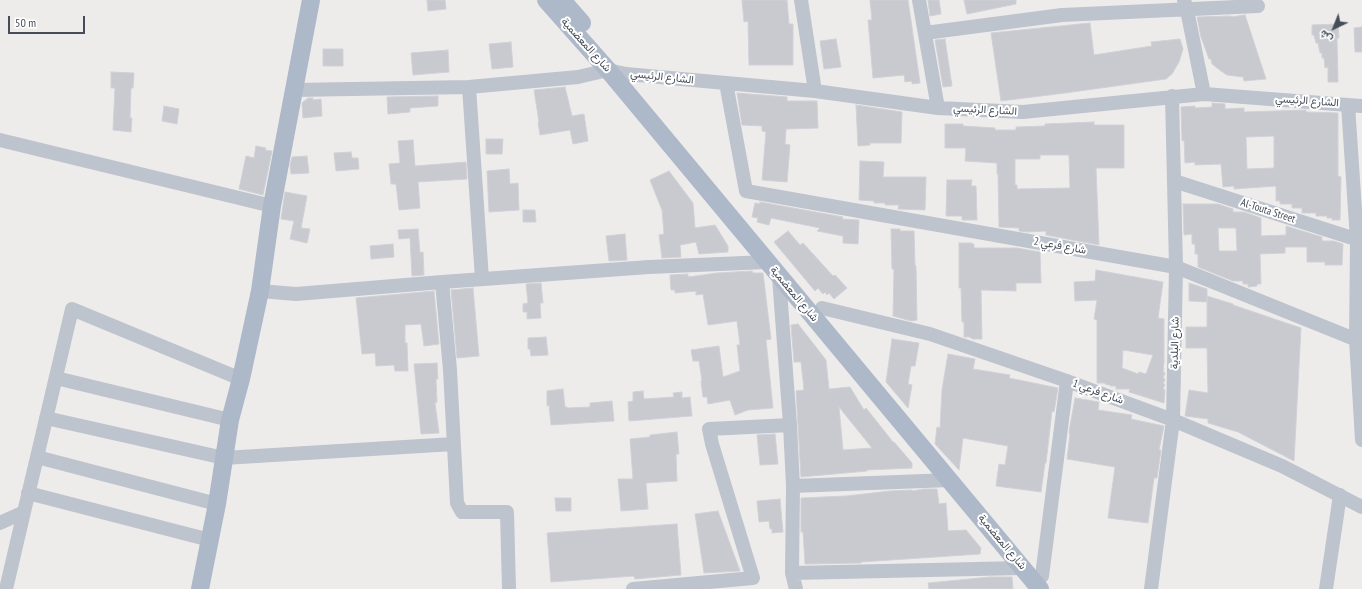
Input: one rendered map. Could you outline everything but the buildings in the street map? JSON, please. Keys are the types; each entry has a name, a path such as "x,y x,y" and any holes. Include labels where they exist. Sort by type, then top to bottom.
{"main road":[{"path":"200,589 217,504 230,420 241,379 260,291 272,206 311,0"},
{"name":"شارع المعضمية","path":"555,2 608,70 1022,568 1045,585"},
{"name":"شارع المعضمية","path":"555,2 626,74 728,199 822,308 1045,585"}],"street":[{"path":"801,0 815,91"},
{"path":"919,0 938,108"},
{"path":"925,34 1062,15 1185,5 1258,6"},
{"path":"1185,5 1204,94"},
{"path":"294,90 469,87 578,77 608,70"},
{"name":"الشارع الرئيسي","path":"608,70 626,74 815,91 938,108 1023,112 1204,94 1355,105"},
{"name":"شارع فرعي 2","path":"726,83 746,190 1176,267 1359,341"},
{"path":"469,87 482,279"},
{"name":"شارع البلدية","path":"1151,589 1173,420 1176,267 1172,96"},
{"path":"1355,105 1360,241 1359,341 1362,440"},
{"path":"0,140 272,206"},
{"name":"Al-Touta Street","path":"1174,181 1360,241"},
{"path":"260,291 296,294 649,267 767,262"},
{"path":"780,277 794,486 792,573 796,589"},
{"path":"442,282 450,370 457,503 462,512 506,512 509,589"},
{"name":"شارع فرعي 1","path":"822,308 930,334 1067,381 1173,420 1282,466 1362,507"},
{"path":"6,589 72,310 241,379"},
{"path":"56,378 230,420"},
{"path":"1045,585 1067,381"},
{"path":"46,418 224,458 454,444"},
{"path":"633,589 753,578 712,444 709,429 790,425"},
{"path":"36,458 217,504"},
{"path":"794,486 950,480"},
{"path":"28,493 210,540"},
{"path":"1326,589 1340,495"},
{"path":"0,523 24,512"},
{"path":"792,573 1022,568"}]}
